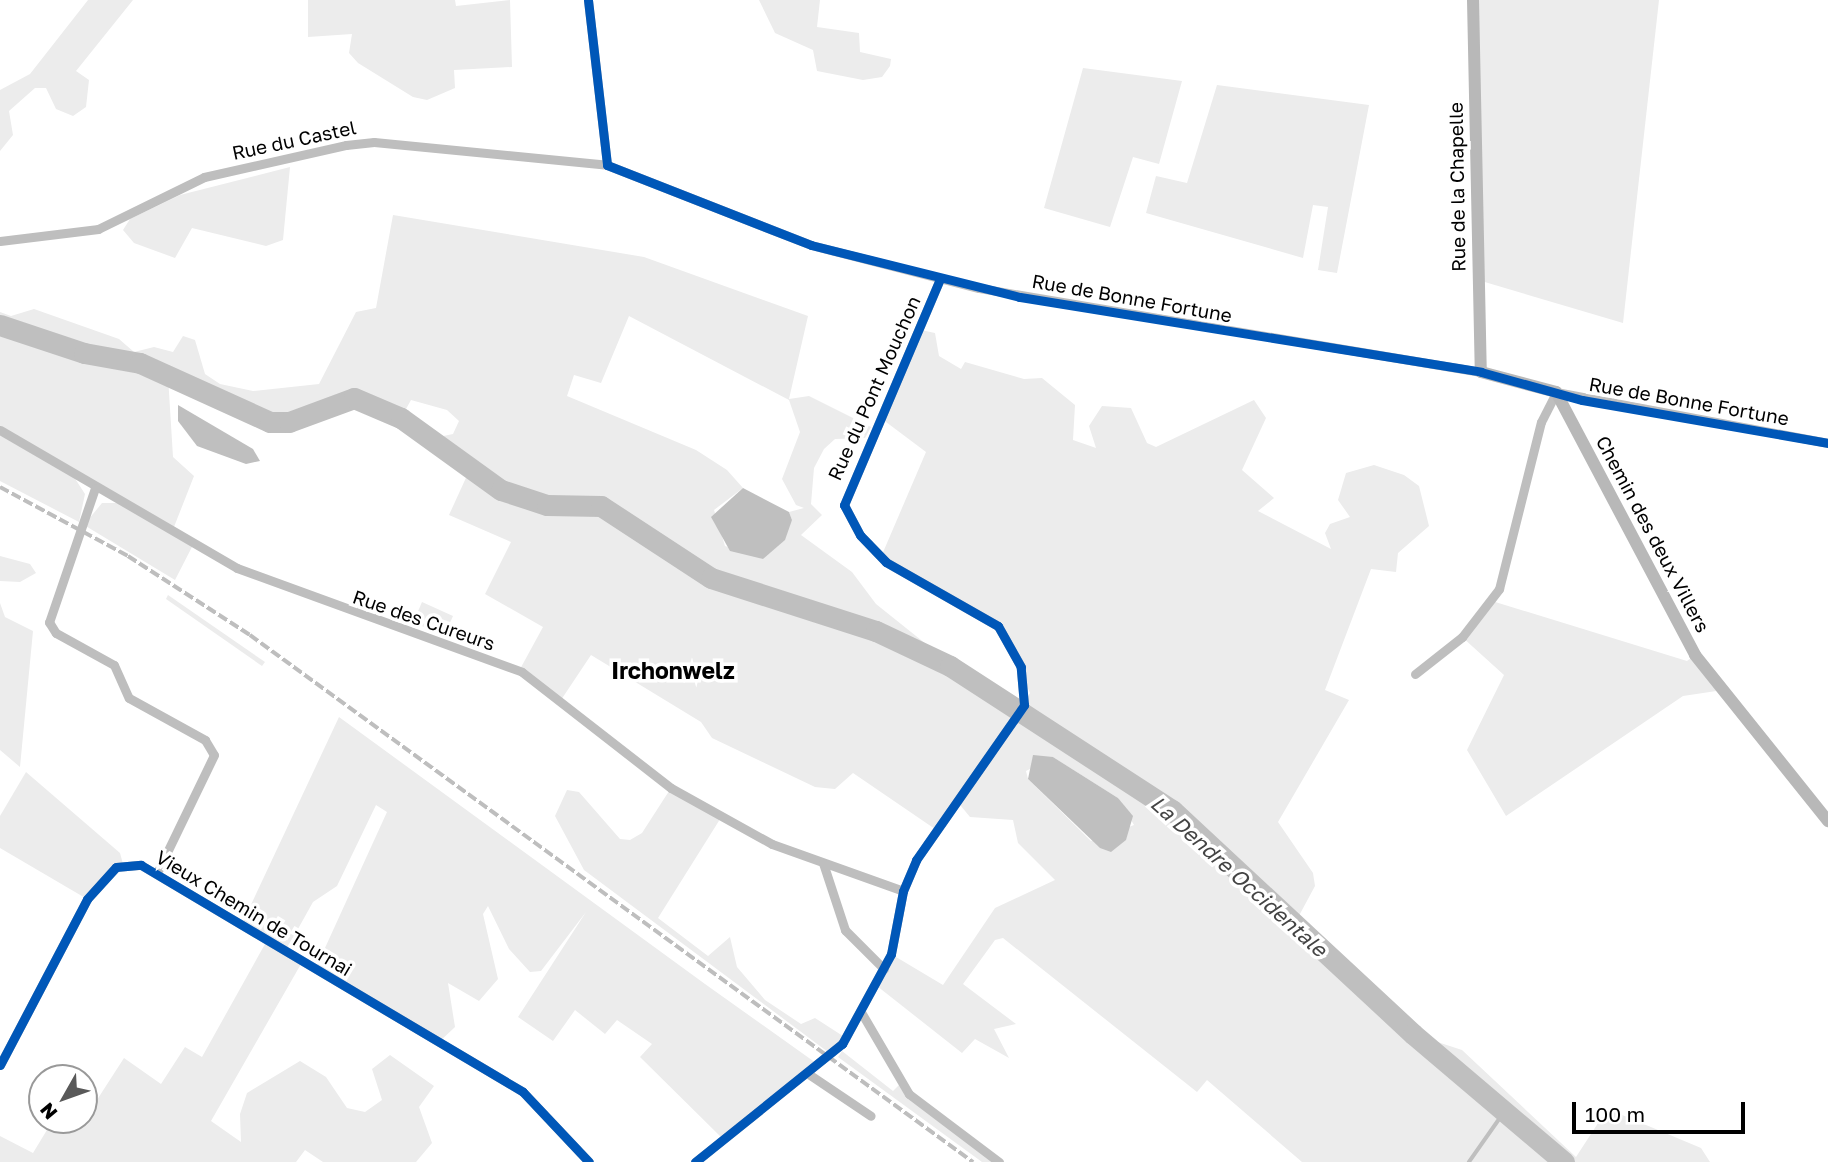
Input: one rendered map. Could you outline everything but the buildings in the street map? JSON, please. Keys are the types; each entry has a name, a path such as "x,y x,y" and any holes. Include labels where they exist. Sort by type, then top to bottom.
{"street":[{"path":"588,0 607,165"},
{"name":"Rue de la Chapelle","path":"1473,0 1481,372"},
{"name":"Rue du Castel","path":"0,242 98,229 204,177 364,143 607,165"},
{"name":"Rue de Bonne Fortune","path":"607,165 811,245 940,279 1481,372 1556,392 1828,443"},
{"name":"Rue du Pont Mouchon","path":"903,891 935,829 1024,705 1021,667 998,626 886,562 860,535 844,505 940,279"},
{"path":"1415,674 1462,636 1499,589 1541,422 1556,392"},
{"name":"Chemin des deux Villers","path":"1556,392 1695,655 1828,821"},
{"name":"Rue des Cureurs","path":"0,430 95,488 268,582 522,672 671,788 772,844 903,891"},
{"path":"95,488 49,622 56,633 114,665 129,698 205,740 214,755 158,872"},
{"path":"823,863 845,930 884,969"},
{"name":"Vieux Chemin de Tournai","path":"0,1065 101,880 123,864 158,872 284,955 523,1092 589,1162"},
{"path":"695,1162 830,1058 861,1012 884,969 898,932 903,891"},
{"path":"861,1012 909,1094 999,1162"},
{"path":"810,1075 871,1116"}],"shaded area":[{"path":"88,0 133,0 76,71 89,80 86,107 73,116 56,109 46,88 35,88 9,111 13,135 0,151 0,90 30,74"},
{"path":"308,0 455,0 456,6 510,0 512,67 454,70 455,88 427,100 413,97 358,63 349,53 352,34 308,37"},
{"path":"759,0 820,0 817,27 859,33 860,52 891,59 890,66 882,77 863,80 817,71 813,50 775,33"},
{"path":"1473,0 1659,0 1623,323 1478,280"},
{"path":"1083,68 1182,81 1159,164 1133,157 1110,227 1044,208"},
{"path":"1217,85 1369,105 1337,273 1318,270 1328,207 1313,205 1303,258 1146,213 1156,176 1187,183"},
{"path":"290,167 283,240 266,246 192,228 175,258 134,243 123,230 130,219 180,195"},
{"path":"393,215 644,257 808,316 789,399 809,396 871,427 865,438 835,439 824,449 814,468 811,504 822,515 801,535 852,572 876,604 926,644 931,657 1019,712 1030,693 1005,635 881,557 926,452 882,419 921,330 935,333 939,356 961,369 965,362 1024,379 1042,378 1075,405 1073,440 1096,448 1089,426 1102,406 1131,408 1147,443 1156,447 1254,400 1266,418 1242,470 1274,498 1258,511 1331,549 1325,533 1330,524 1350,517 1338,500 1346,473 1374,465 1404,475 1419,486 1429,526 1398,553 1396,572 1371,569 1325,690 1349,700 1278,822 1313,873 1315,886 1294,925 1413,1034 1462,1050 1576,1157 1602,1117 1615,1112 1701,1148 1710,1162 1302,1162 1207,1080 1197,1092 1003,938 995,940 963,984 1016,1024 994,1029 1009,1058 975,1039 962,1053 877,986 891,954 943,985 995,908 1055,880 1018,843 1013,820 970,817 956,800 935,829 853,773 835,789 815,787 712,738 701,722 591,655 561,700 519,671 543,627 485,594 511,542 449,515 470,469 429,439 453,434 459,421 447,410 411,400 401,418 354,398 289,422 270,422 168,376 173,457 194,476 172,532 193,545 175,580 84,525 102,503 118,503 74,477 85,494 79,522 0,481 0,312 11,316 34,309 119,339 134,352 154,347 173,352 183,336 195,340 205,374 220,384 253,391 319,384 356,312 376,308","holes":["629,316 789,400 800,432 782,479 796,505 804,508 789,512 792,520 763,559 725,546 714,510 743,488 727,470 696,450 567,396 574,375 601,383","1053,757 1118,798 1134,825 1091,841 1028,779 1026,771"]},
{"path":"178,405 253,449 260,461 246,464 197,446 178,421"},
{"path":"743,488 789,512 792,520 785,540 763,559 730,551 711,517"},
{"path":"0,556 30,564 36,573 20,582 0,581"},
{"path":"168,595 265,662 262,666 166,599"},
{"path":"1492,601 1687,661 1695,655 1723,690 1683,696 1506,816 1467,750 1504,675 1462,637"},
{"path":"422,602 453,616 445,634 413,623"},
{"path":"0,603 5,617 33,631 20,767 0,750"},
{"path":"339,717 816,1063 724,1140 640,1057 652,1044 617,1020 605,1034 575,1010 553,1041 518,1017 586,912 541,971 530,972 509,949 488,906 483,914 498,979 479,1001 448,983 455,1027 438,1043 314,972 387,812 376,805 337,886 313,902 284,954 301,964 211,1121 241,1142 240,1114 247,1093 300,1061 326,1077 347,1108 365,1112 382,1100 372,1069 390,1055 434,1086 419,1107 432,1143 416,1162 323,1162 305,1150 296,1162 0,1162 0,1136 33,1153 45,1134 98,1134 98,1098 124,1058 161,1084 185,1047 202,1057 265,944 240,928"},
{"path":"1033,755 1053,757 1118,798 1133,816 1126,840 1111,852 1100,848 1028,779"},
{"path":"26,772 120,853 123,864 87,899 0,848 0,816"},
{"path":"671,788 722,816 658,918 708,956 730,937 737,967 765,1000 801,1024 815,1018 846,1038 828,1052 584,870 555,816 567,790 579,792 620,839 630,840 642,833"},
{"path":"842,1051 893,1091 899,1085 999,1162 982,1162 838,1057"}],"waterway":[{"name":"La Dendre Occidentale","path":"0,325 84,353 140,363 270,422 289,422 354,398 401,418 501,490 547,505 601,506 711,578 876,631 950,666 1172,810 1413,1034 1564,1162"},
{"path":"1469,1162 1507,1108"}],"railway":[{"path":"0,487 128,556 250,635 973,1162"}],"cycle path":[{"path":"588,0 607,165 811,245 1020,297 1481,372 1582,400 1828,443"},
{"path":"695,1162 842,1044 891,954 903,891 916,860 1024,705 1021,667 998,626 886,562 860,535 844,505 940,279"},
{"path":"0,1065 87,899 116,867 141,865 523,1092 589,1162"}],"district":[{"name":"Irchonwelz","path":"673,670"}]}
